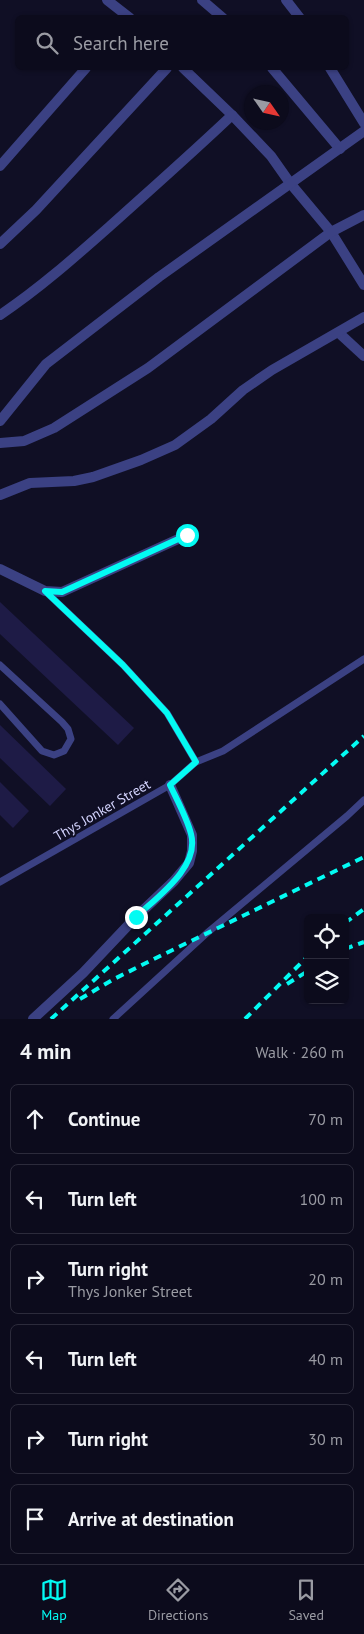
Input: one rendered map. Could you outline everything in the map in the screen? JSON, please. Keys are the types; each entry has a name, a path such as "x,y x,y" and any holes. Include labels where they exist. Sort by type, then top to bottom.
{"street":[{"path":"107,0 126,15"},
{"path":"202,0 220,15"},
{"path":"286,0 298,15"},
{"path":"0,166 84,70"},
{"path":"0,244 36,210 165,70"},
{"path":"185,70 271,156 290,183 331,232 364,286"},
{"path":"274,70 340,149"},
{"path":"331,70 364,123"},
{"path":"0,315 89,244 232,115"},
{"path":"0,421 46,364 160,277 364,131"},
{"path":"0,442 24,440 54,428 148,368 331,232 364,215"},
{"path":"0,494 30,483 74,481 93,477 141,460 176,444 211,419 257,380 364,317"},
{"path":"339,333 364,356"},
{"path":"0,569 45,591 62,592 187,535"},
{"path":"34,1019 83,973 136,917 174,881 189,863 192,851 192,835 170,785"}],"lane":[{"path":"45,591 123,665 167,713 196,762"},
{"name":"Thys Jonker Street","path":"0,882 170,785 196,762 223,751 364,659"},
{"path":"0,664 68,729 70,739 64,751 54,754 42,751 0,704"},
{"path":"113,1019 207,933 364,800"}],"building":[{"path":"0,602 134,728 118,745 0,634"},
{"path":"0,725 66,789 50,806 0,758"},
{"path":"0,782 29,811 13,828 0,815"}],"railway":[{"path":"51,1019 364,736"},
{"path":"80,999 114,979 364,857"},
{"path":"349,920 364,909"},
{"path":"349,948 364,942"},
{"path":"245,1019 305,959"},
{"path":"287,984 304,973"}],"route":[{"path":"136,917 174,881 189,863 192,851 192,835 170,785 196,762 167,713 123,665 45,591 62,592 187,535"}]}
